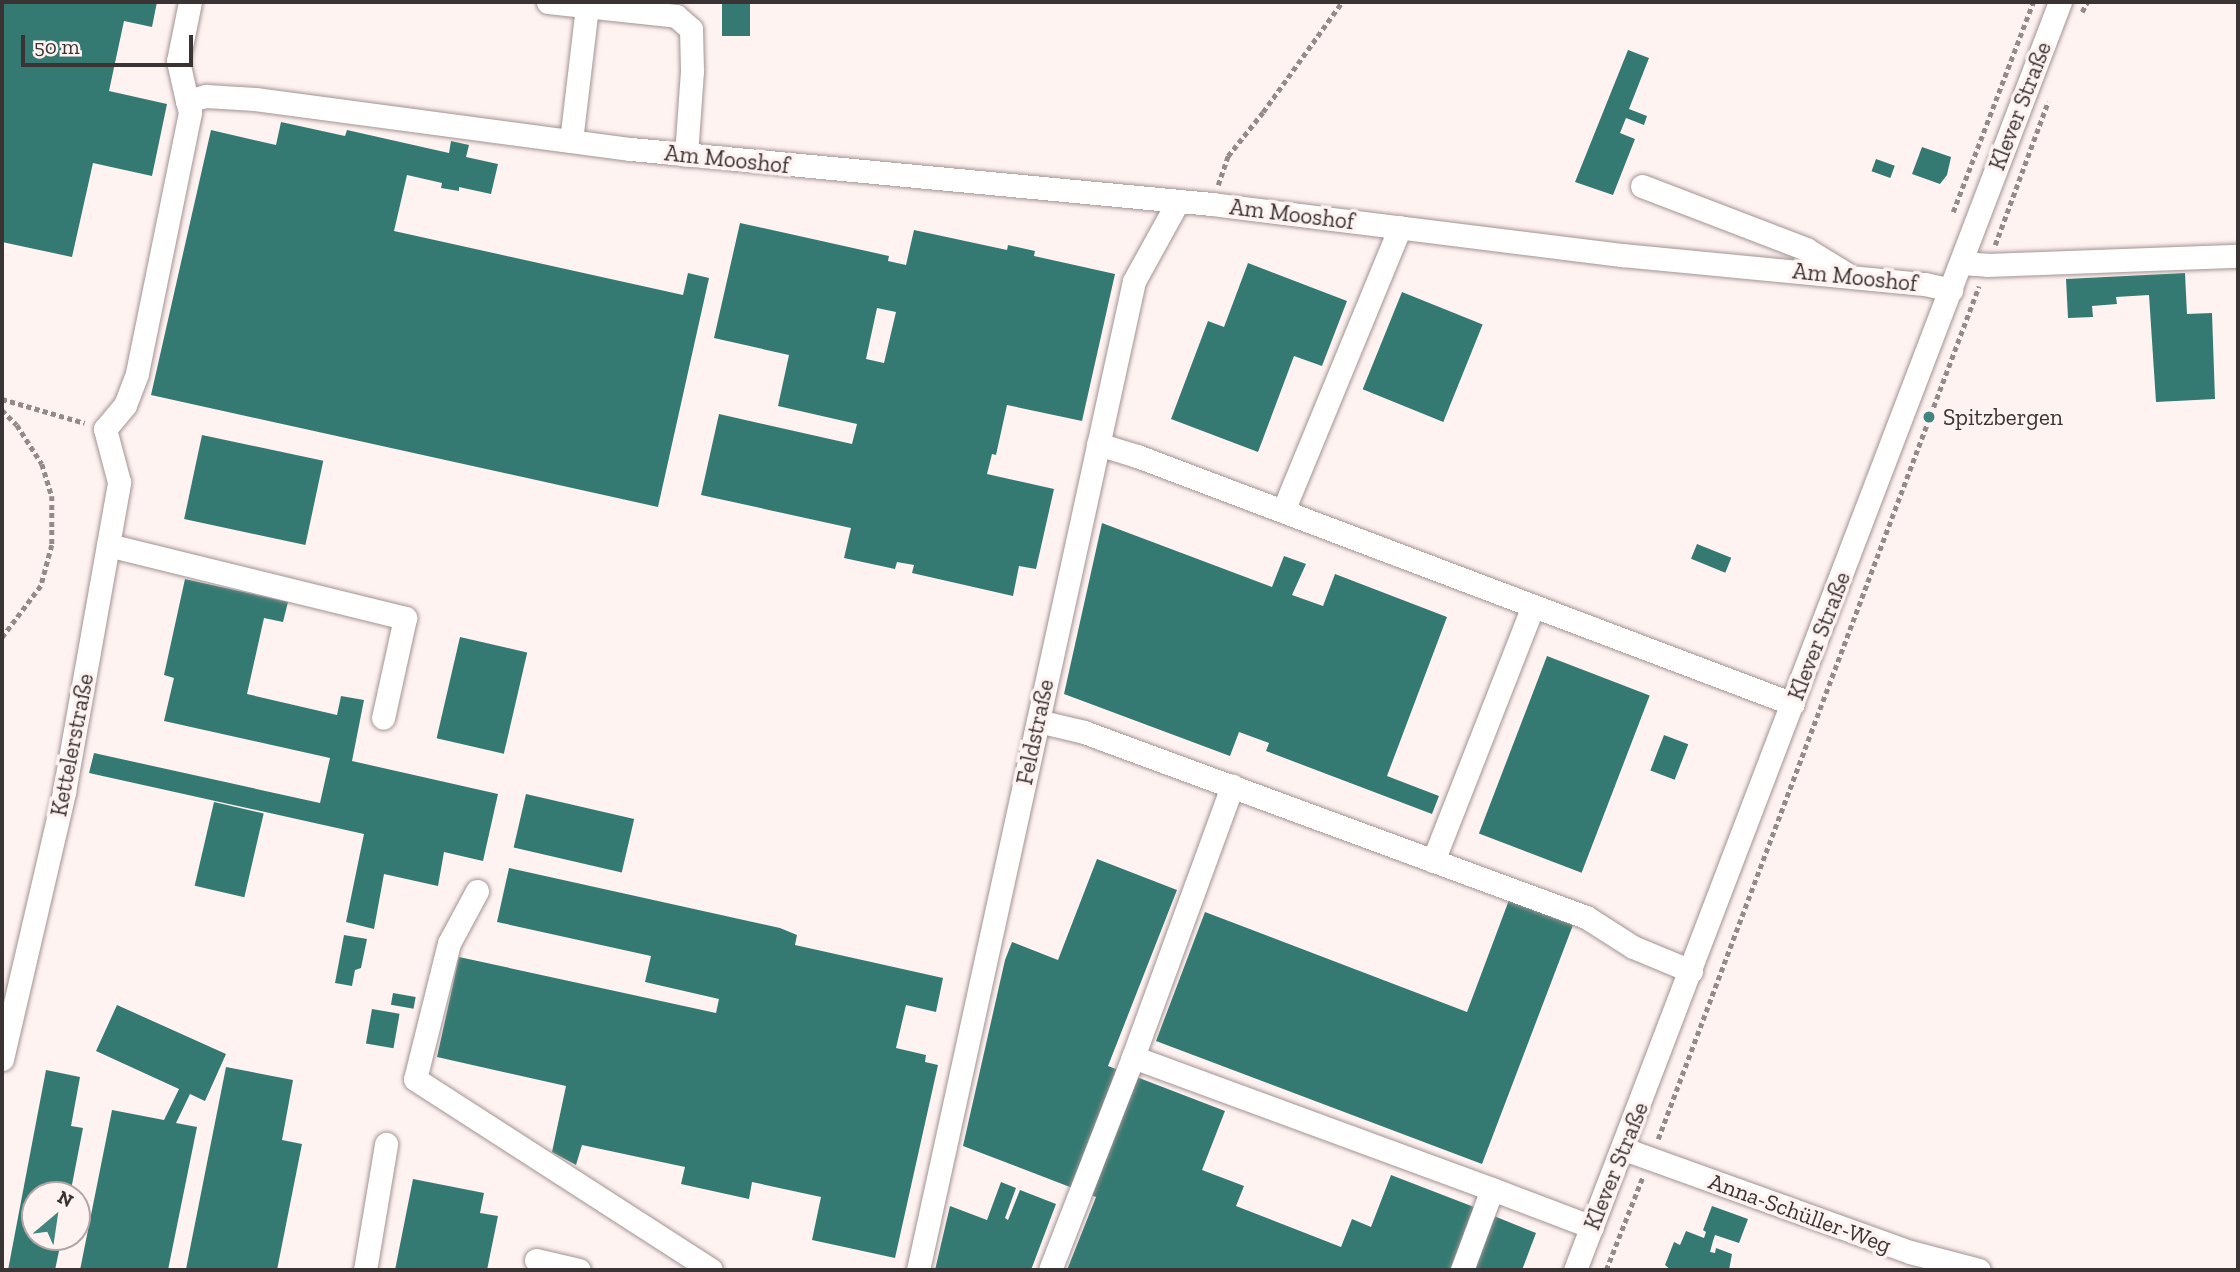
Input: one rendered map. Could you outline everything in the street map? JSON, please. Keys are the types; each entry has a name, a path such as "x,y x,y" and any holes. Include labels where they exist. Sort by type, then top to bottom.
{"street":[{"path":"105,429 125,405 137,373 190,112 178,61 190,2"},
{"path":"548,2 676,16 691,29 692,71 686,155"},
{"name":"Klever Straße","path":"1575,1270 1624,1149 2060,2"},
{"path":"571,141 587,6"},
{"name":"Am Mooshof","path":"187,101 206,96 255,99 631,149 1177,203 1212,204 1622,254 1851,276 1951,290"},
{"path":"1642,186 1806,249 1851,276"},
{"name":"Feldstraße","path":"918,1270 1134,281 1177,203"},
{"path":"1283,511 1400,227"},
{"path":"1961,262 1987,265 2238,256"},
{"name":"Kettelerstraße","path":"2,1059 64,792 119,482 105,429"},
{"path":"1098,444 1793,704"},
{"path":"108,545 405,618 383,718"},
{"path":"1433,861 1532,606"},
{"path":"1038,721 1084,732 1586,917 1633,947 1691,971"},
{"path":"1049,1270 1133,1058 1232,786"},
{"path":"477,891 449,943 415,1079 711,1270"},
{"path":"1133,1058 1592,1227"},
{"path":"365,1270 386,1144"},
{"name":"Anna-Schüller-Weg","path":"1624,1149 1910,1252 1979,1270"},
{"path":"1462,1270 1492,1189"},
{"path":"536,1260 579,1270"}],"path":[{"path":"1212,204 1227,156 1342,2"},
{"path":"1950,220 2033,2"},
{"path":"2082,14 2087,2"},
{"path":"1606,1270 1650,1160 2053,90"},
{"path":"2,398 105,429"},
{"path":"2,410 17,425 42,464 52,496 52,545 41,586 2,638"}],"building":[{"path":"2,2 157,2 152,27 124,21 109,91 167,104 152,176 93,163 72,257 2,242"},
{"path":"722,2 750,2 750,36 722,36"},
{"path":"1628,50 1649,58 1629,109 1647,116 1644,125 1626,118 1620,133 1635,139 1613,195 1575,182"},
{"path":"281,122 345,136 347,130 449,153 451,141 469,145 466,157 498,164 491,194 459,187 459,191 441,188 442,183 407,175 394,231 683,295 688,273 709,278 658,507 151,395 211,130 276,145"},
{"path":"1922,147 1951,157 1947,175 1940,184 1912,174"},
{"path":"1876,159 1895,166 1890,178 1872,171"},
{"path":"740,223 889,256 888,261 906,265 914,230 1007,250 1008,245 1035,251 1034,256 1115,274 1082,421 1007,405 996,455 992,454 987,474 1054,489 1036,569 1019,566 1013,596 912,573 914,565 897,562 895,569 844,558 851,528 701,495 719,414 852,444 857,424 778,406 789,355 714,338","holes":["877,308 896,312 884,363 866,359"]},
{"path":"1248,263 1347,301 1322,366 1294,356 1258,452 1171,419 1208,321 1224,327"},
{"path":"2185,273 2187,314 2212,313 2215,399 2156,402 2149,295 2116,297 2117,304 2092,306 2093,317 2068,318 2066,279"},
{"path":"1402,292 1483,325 1443,422 1363,389"},
{"path":"202,435 323,461 305,545 184,519"},
{"path":"1102,523 1272,587 1284,556 1306,564 1292,595 1323,606 1335,574 1447,617 1387,776 1439,796 1432,814 1266,751 1269,743 1239,732 1230,756 1064,694"},
{"path":"1697,544 1731,558 1725,573 1691,559"},
{"path":"185,579 288,602 283,622 264,618 247,694 337,715 341,696 364,700 352,761 498,794 483,861 444,852 438,886 384,874 374,929 346,922 364,834 89,773 94,753 320,803 330,758 164,721 174,678 164,675"},
{"path":"460,637 527,653 504,754 437,738"},
{"path":"1547,656 1650,695 1582,873 1479,833"},
{"path":"1664,735 1688,744 1675,780 1650,770"},
{"path":"526,794 634,819 622,873 514,848"},
{"path":"214,802 264,813 244,897 195,886"},
{"path":"1097,859 1177,890 1108,1066 1225,1111 1202,1170 1244,1186 1236,1206 1341,1247 1352,1219 1371,1227 1391,1175 1474,1207 1450,1270 1067,1270 1096,1197 963,1146 1005,960 1012,942 1058,960"},
{"path":"509,868 780,928 797,935 795,945 943,978 936,1012 906,1005 896,1048 926,1055 925,1062 938,1065 895,1258 812,1240 821,1197 752,1182 749,1199 681,1184 685,1167 582,1145 576,1165 552,1152 566,1086 437,1057 459,957 716,1013 719,999 645,982 651,956 497,922"},
{"path":"1509,900 1573,925 1482,1164 1156,1041 1205,912 1467,1012"},
{"path":"344,935 367,939 361,968 355,970 352,986 335,983"},
{"path":"393,993 416,997 414,1009 391,1005"},
{"path":"117,1005 226,1054 205,1101 190,1094 176,1123 197,1127 168,1270 80,1270 84,1251 91,1251 91,1215 112,1110 164,1120 179,1089 96,1051"},
{"path":"372,1009 400,1014 393,1048 366,1043"},
{"path":"226,1067 293,1080 282,1140 302,1144 277,1270 186,1269"},
{"path":"46,1070 80,1077 71,1126 83,1128 73,1181 25,1181"},
{"path":"413,1179 484,1193 480,1213 498,1216 487,1270 395,1270"},
{"path":"1001,1182 1016,1188 1005,1218 1008,1220 1020,1190 1056,1204 1031,1270 935,1270 950,1206 987,1220"},
{"path":"21,1202 21,1251 59,1251 55,1270 8,1270"},
{"path":"1712,1206 1748,1219 1739,1243 1715,1235 1710,1252 1715,1253 1716,1248 1732,1254 1729,1270 1671,1270 1665,1265 1674,1242 1680,1245 1686,1231 1704,1238 1706,1232 1703,1230"},
{"path":"1494,1216 1536,1233 1522,1270 1473,1270"}],"place":[{"name":"Spitzbergen","path":"1929,417"}]}
